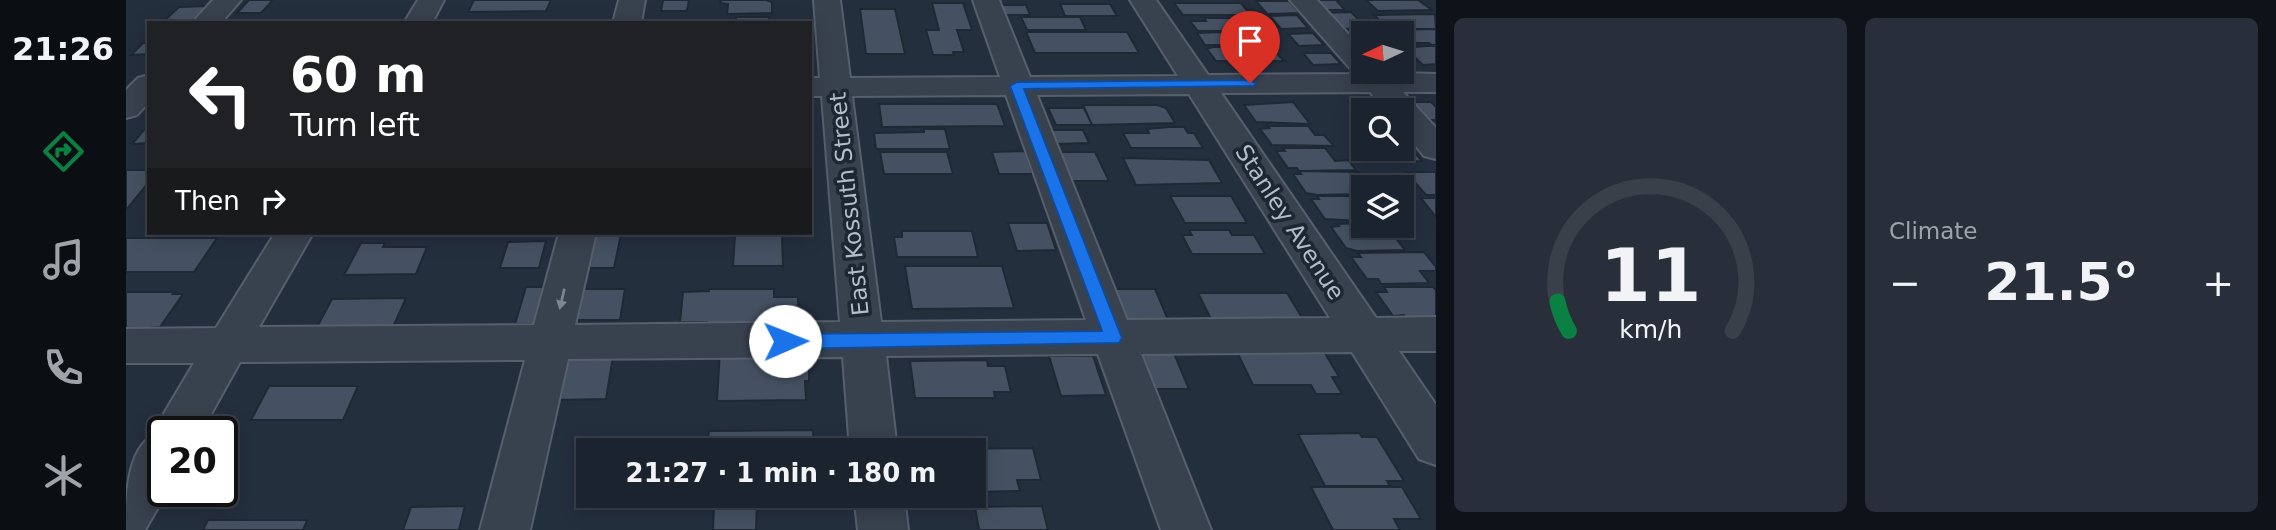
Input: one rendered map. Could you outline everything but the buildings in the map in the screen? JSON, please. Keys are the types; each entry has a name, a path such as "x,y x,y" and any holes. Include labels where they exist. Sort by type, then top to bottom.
{"street":[{"path":"208,21 228,0"},
{"path":"419,21 431,0"},
{"path":"627,21 632,0"},
{"name":"East Kossuth Street","path":"827,0 824,87 862,341 873,438"},
{"path":"986,0 1186,530"},
{"name":"Stanley Avenue","path":"1143,0 1436,444"},
{"path":"1303,0 1351,53"},
{"path":"824,87 1199,84 1351,75"},
{"path":"1414,80 1436,83"},
{"path":"1379,84 1436,148"},
{"path":"185,416 293,235"},
{"path":"505,530 577,235"},
{"path":"126,346 1436,334"},
{"path":"126,515 147,480"},
{"path":"880,508 883,530"}],"route":[{"path":"785,341 1113,338 1017,86 1250,83"}]}
